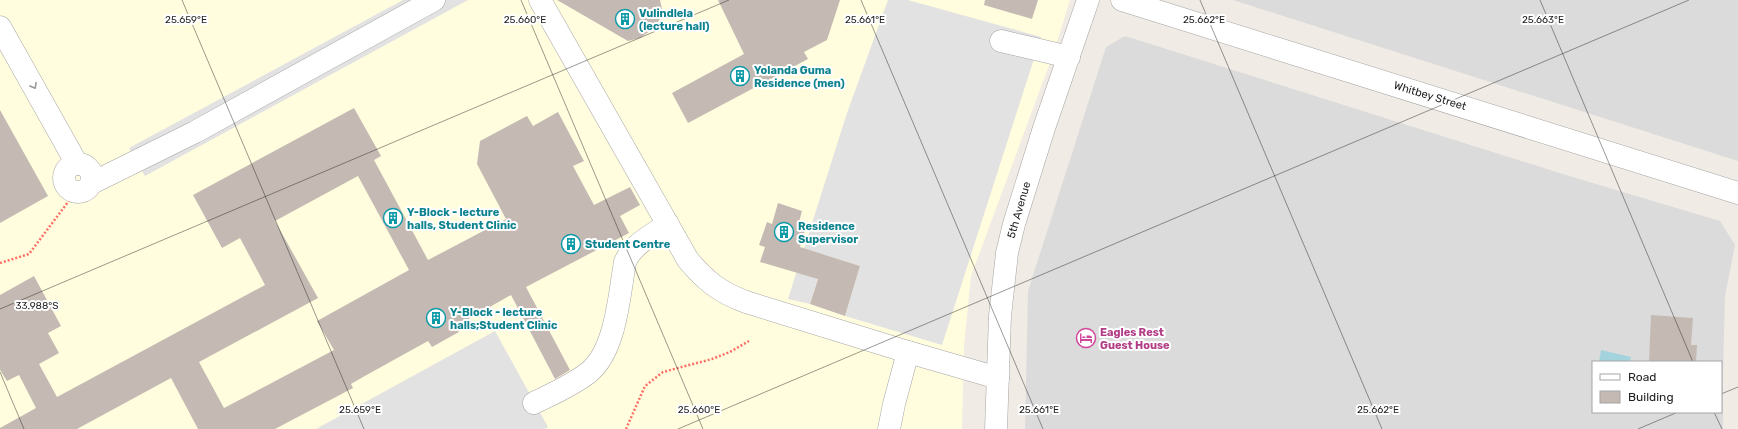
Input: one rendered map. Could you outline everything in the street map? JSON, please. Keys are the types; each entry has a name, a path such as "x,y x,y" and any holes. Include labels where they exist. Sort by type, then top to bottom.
{"street":[{"path":"83,188 195,132 434,0"},
{"path":"540,0 688,260 701,275 716,288 730,296 908,352 998,378"},
{"name":"5th Avenue","path":"996,429 1000,316 1007,253 1014,224 1044,128 1088,0"},
{"name":"Whitbey Street","path":"1122,0 1738,193"},
{"path":"2,39 72,167 84,165 90,170 92,176 83,188"},
{"path":"1002,41 1069,57"},
{"path":"534,403 577,381 599,362 611,338 625,262 629,252 635,246 668,224"},
{"path":"889,429 908,352"}],"path":[{"path":"0,263 29,254 83,188"},
{"path":"626,429 645,386 663,372 712,359 730,352 749,341"}],"shaded area":[{"path":"0,0 1070,0 1054,52 971,276 964,346 962,429 0,429"},
{"path":"403,0 468,0 145,176 129,148"},
{"path":"888,0 908,0 1041,37 942,345 845,316 860,266 825,255 810,304 788,299 847,113"},
{"path":"1233,0 1738,0 1738,161"},
{"path":"1125,36 1566,175 1720,221 1735,245 1725,296 1723,429 1025,429 1028,291 1106,47"},
{"path":"495,331 548,427 545,429 316,429"}],"water":[{"path":"1601,350 1631,357 1630,361 1599,361"}],"building":[{"name":"Vulindlela (lecture hall)","path":"557,0 660,0 663,14 654,28 640,38 628,41"},
{"path":"718,0 840,0 827,40 804,52 808,59 688,123 672,93 744,54"},
{"path":"985,0 1038,0 1032,19 984,5"},
{"path":"354,108 381,156 374,160 428,260 506,219 477,164 480,141 527,116 533,126 558,112 584,161 573,166 594,205 630,187 640,205 620,216 629,233 526,287 570,370 555,379 511,295 456,326 459,332 432,347 428,341 351,384 353,388 275,429 198,429 171,378 77,429 0,429 36,408 19,375 7,381 0,370 0,295 34,276 61,326 48,333 59,353 39,364 57,397 265,285 240,238 222,248 193,195","holes":["358,176 409,270 317,321 334,350 224,408 199,362 318,298 275,221"]},
{"path":"0,110 48,196 0,223"},
{"path":"778,203 802,211 799,222 807,224 800,247 860,266 845,316 810,304 818,279 760,262 765,247 759,245 767,222 772,224"},
{"path":"1651,315 1693,318 1691,345 1697,345 1696,361 1649,361"}],"place":[{"name":"Vulindlela (lecture hall)","path":"625,19"},
{"name":"Yolanda Guma Residence (men)","path":"740,76"},
{"name":"Y-Block - lecture halls, Student Clinic","path":"393,218"},
{"name":"Residence Supervisor","path":"784,232"},
{"name":"Student Centre","path":"571,244"},
{"name":"Y-Block - lecture halls;Student Clinic","path":"436,318"},
{"name":"Eagles Rest Guest House","path":"1086,338"}]}
